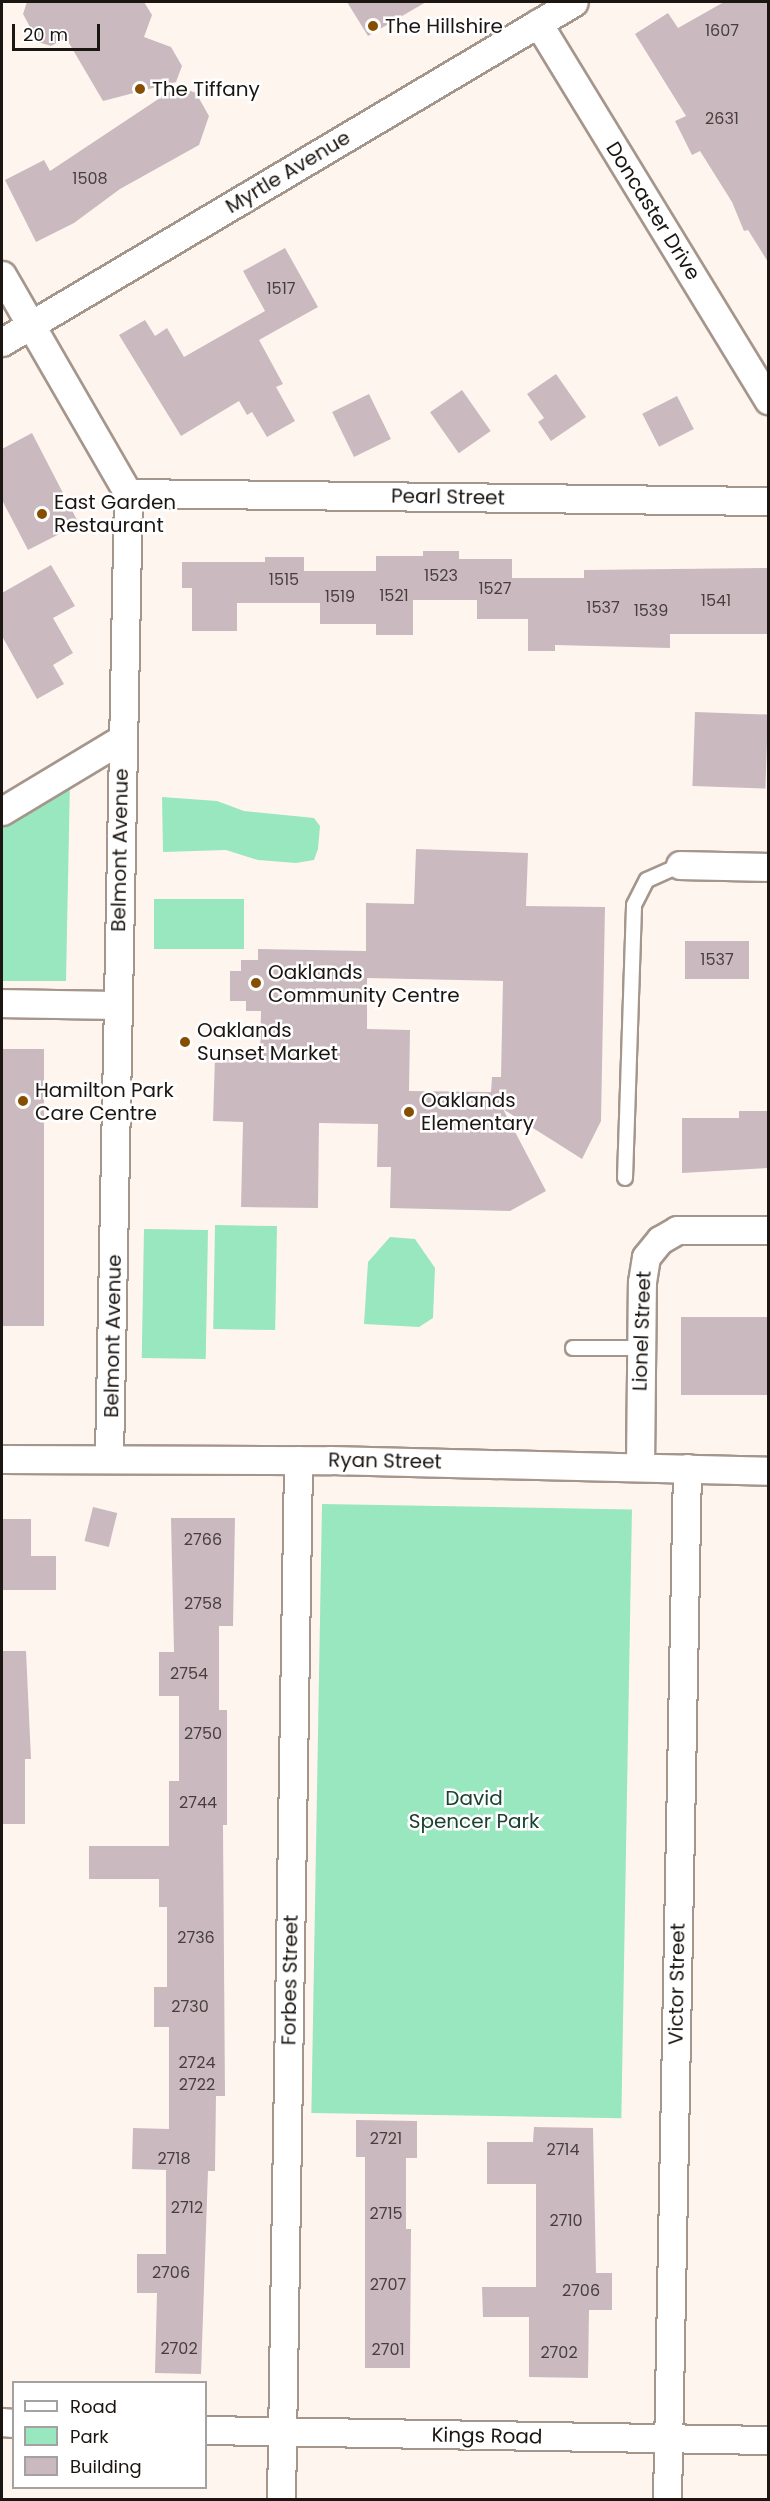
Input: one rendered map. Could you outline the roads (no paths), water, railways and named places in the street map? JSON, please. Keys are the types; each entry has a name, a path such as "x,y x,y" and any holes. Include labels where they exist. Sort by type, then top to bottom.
{"street":[{"name":"Myrtle Avenue","path":"2,342 574,2"},
{"name":"Doncaster Drive","path":"538,23 768,400"},
{"path":"2,275 128,493"},
{"name":"Pearl Street","path":"128,493 768,501"},
{"name":"Belmont Avenue","path":"109,1459 128,493"},
{"path":"2,811 122,739"},
{"path":"680,865 768,867"},
{"path":"2,1003 117,1005"},
{"name":"Lionel Street","path":"639,1467 642,1269 660,1240 687,1228 768,1230"},
{"name":"Ryan Street","path":"2,1459 298,1460 768,1471"},
{"name":"Forbes Street","path":"281,2499 298,1460"},
{"name":"Victor Street","path":"667,2499 687,1468"},
{"name":"Kings Road","path":"207,2430 768,2440"}],"lane":[{"path":"625,1178 634,906 647,880 680,865"},
{"path":"573,1348 640,1348"}],"place":[{"name":"The Hillshire","path":"373,26"},
{"name":"The Tiffany","path":"140,89"},
{"name":"East Garden Restaurant","path":"42,514"},
{"name":"Oaklands Community Centre","path":"256,983"},
{"name":"Oaklands Sunset Market","path":"185,1042"},
{"name":"Hamilton Park Care Centre","path":"23,1101"},
{"name":"Oaklands Elementary","path":"409,1112"}],"park label":[{"name":"David Spencer Park","path":"474,1810"}]}
